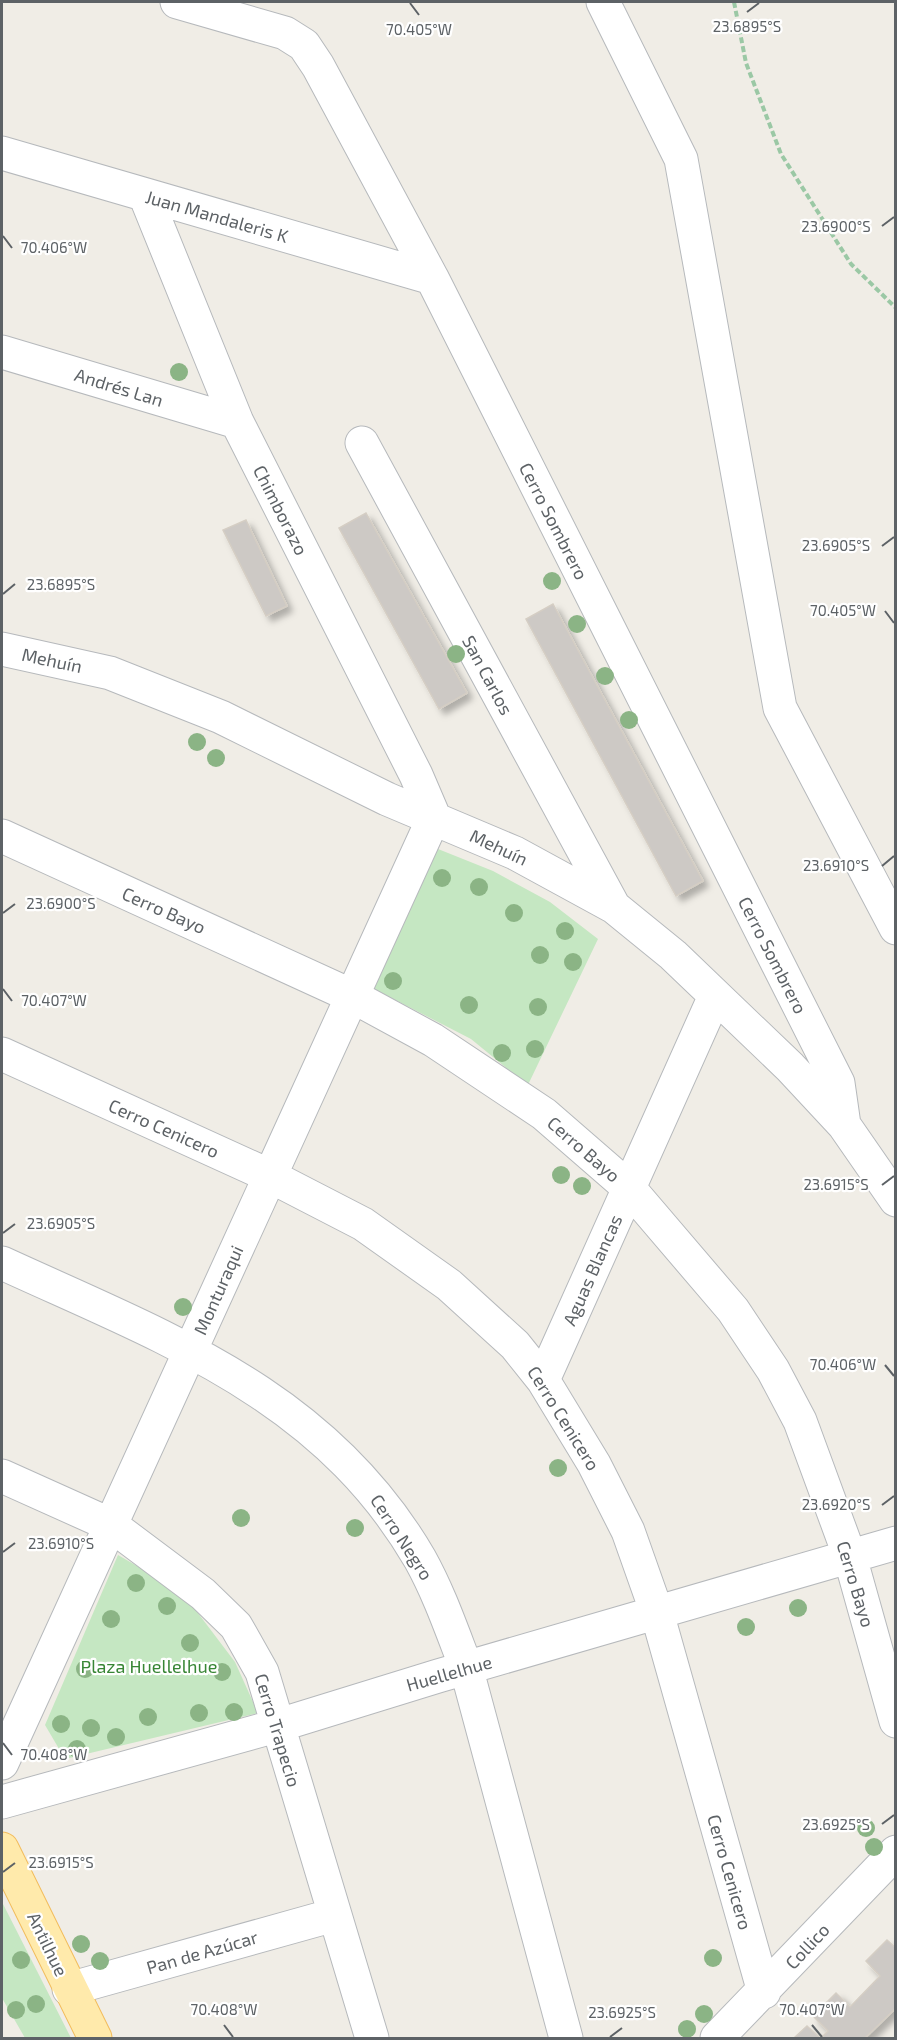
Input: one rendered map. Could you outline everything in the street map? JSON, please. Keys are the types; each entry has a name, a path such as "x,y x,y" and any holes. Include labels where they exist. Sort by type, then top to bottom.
{"main road":[{"name":"Antilhue","path":"2,1849 95,2038"}],"street":[{"name":"Cerro Sombrero","path":"177,2 285,33 304,45 323,76 432,278 838,1083 844,1125"},
{"path":"603,2 681,159 780,708 896,928"},
{"name":"Juan Mandaleris K","path":"2,153 432,278"},
{"name":"Chimborazo","path":"145,195 237,422 416,775 434,817"},
{"name":"Andrés Lan","path":"2,352 237,422"},
{"name":"San Carlos","path":"362,443 614,907"},
{"name":"Mehuín","path":"2,649 110,673 221,717 387,799 515,853 614,907 673,955 790,1067 844,1125 896,1200"},
{"name":"Monturaqui","path":"2,1763 434,817"},
{"name":"Cerro Bayo","path":"2,836 352,996 433,1040 544,1114 628,1187 733,1310 773,1370 800,1421 850,1557 896,1720"},
{"name":"Aguas Blancas","path":"543,1380 715,996"},
{"name":"Cerro Cenicero","path":"2,1054 270,1176 363,1224 449,1286 515,1345 543,1380 594,1464 628,1531 657,1613 764,1992"},
{"name":"Cerro Negro","path":"2,1263 190,1350 267,1396 312,1429 356,1469 388,1511 420,1560 445,1613 466,1667 566,2038"},
{"name":"Cerro Trapecio","path":"2,1476 111,1525 203,1594 236,1626 262,1672 276,1726 372,2038"},
{"name":"Huellelhue","path":"2,1802 276,1726 466,1667 896,1544"},
{"name":"Collico","path":"717,2038 764,1992 896,1852"},
{"name":"Pan de Azúcar","path":"69,1989 334,1915"}],"path":[{"path":"734,2 746,63 781,154 851,264 896,308"}],"green space":[{"path":"438,849 493,871 550,902 598,939 526,1089 504,1066 471,1039 374,989"},
{"name":"Plaza Huellelhue","path":"118,1555 182,1592 235,1662 258,1713 65,1759 45,1725"},
{"path":"2,1902 71,2038 25,2038 2,1998"}],"building":[{"path":"366,513 467,693 439,709 339,528"},
{"path":"246,520 287,606 266,616 223,530"},
{"path":"553,604 703,881 676,896 526,619"},
{"path":"887,1940 896,1948 896,2008 865,2038 821,2038 828,2031 813,2016 836,1993 850,2007 880,1976 866,1961"},
{"path":"807,2026 820,2038 794,2038"}]}
